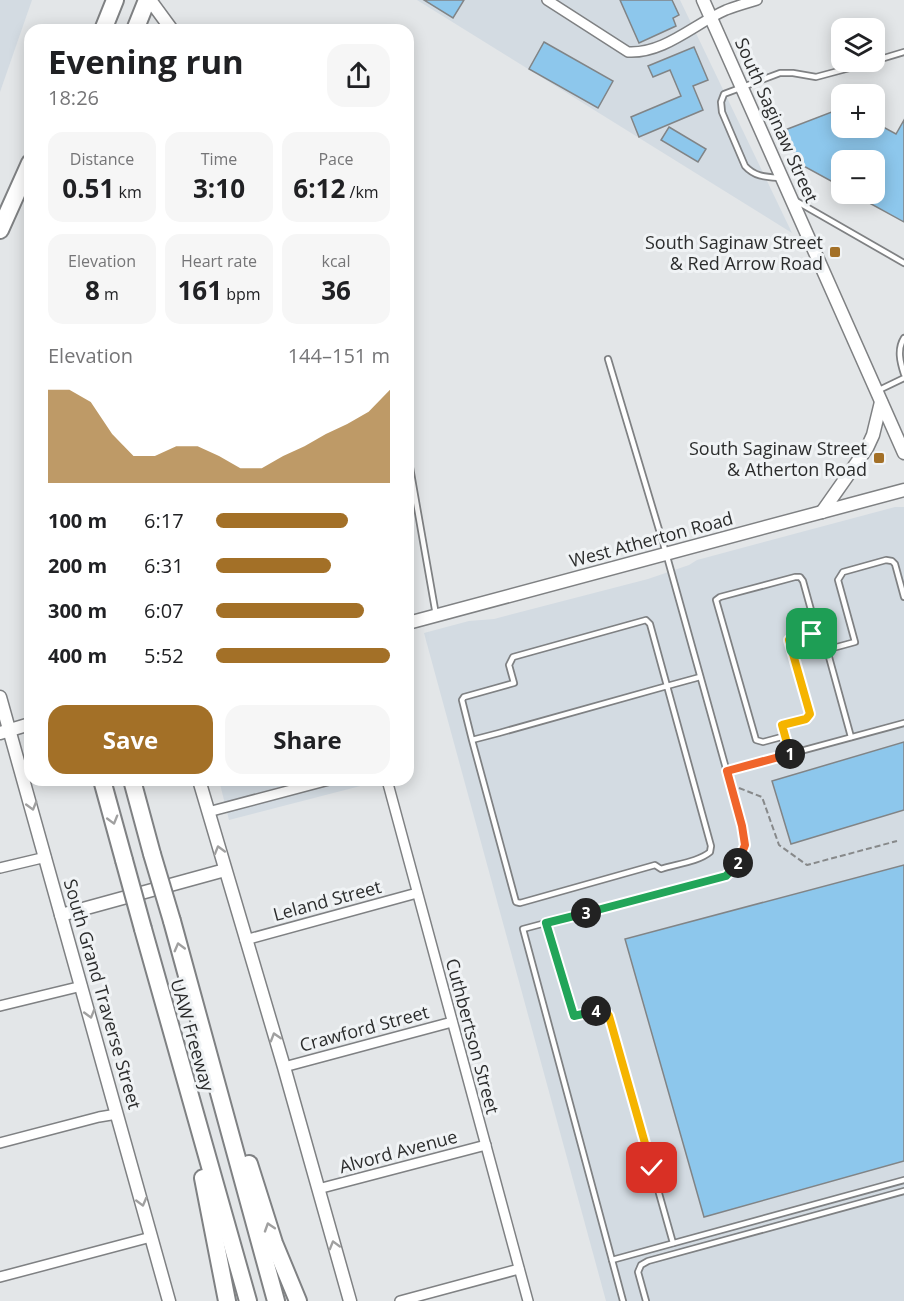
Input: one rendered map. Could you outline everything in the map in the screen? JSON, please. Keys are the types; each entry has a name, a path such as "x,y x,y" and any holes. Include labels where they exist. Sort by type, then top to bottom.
{"highway":[{"path":"138,24 149,0"},
{"path":"101,24 112,5"},
{"path":"105,24 112,5"},
{"path":"0,230 24,176"},
{"name":"UAW Freeway","path":"104,786 248,1301"},
{"name":"UAW Freeway","path":"134,786 276,1301"},
{"path":"165,1008 202,1169 227,1301"},
{"path":"197,1013 274,1243 298,1301"}],"main road":[{"path":"149,0 167,24"},
{"name":"South Saginaw Street","path":"704,0 904,453"},
{"path":"822,512 870,441 879,396"},
{"name":"West Atherton Road","path":"414,621 904,490"},
{"name":"South Grand Traverse Street","path":"0,697 5,731 46,857 169,1301"},
{"path":"5,731 24,726"},
{"path":"201,786 284,1066 350,1301"},
{"path":"61,915 80,912 225,870"}],"street":[{"path":"547,0 628,52 641,53 684,35 726,10 746,1 757,0"},
{"path":"208,812 306,786"},
{"name":"Cuthbertson Street","path":"389,786 528,1301"},
{"path":"0,868 46,857"},
{"name":"Leland Street","path":"245,939 417,893"},
{"path":"0,1006 82,986"},
{"name":"Crawford Street","path":"284,1066 452,1022"},
{"path":"0,1143 117,1114"},
{"name":"Alvord Avenue","path":"318,1189 486,1145"},
{"path":"0,1277 152,1236"},
{"path":"400,1301 519,1269"}],"lane":[{"path":"885,58 904,52"},
{"path":"782,178 759,176 750,172 741,159 722,112 721,102 724,94 780,73 816,77 834,72"},
{"path":"794,200 904,263"},
{"path":"879,396 904,376 900,361 901,343 904,338"},
{"path":"608,359 666,553 742,826 745,845 736,866 726,876 523,929 622,1301"},
{"path":"414,490 436,615"},
{"path":"851,737 829,657 829,652 833,648 855,642 838,580 839,575 886,560 892,561 895,564 904,597"},
{"path":"785,736 763,742 756,740 716,600 795,577 803,581 816,632 789,640 810,714 806,719 782,725 790,754"},
{"path":"646,620 650,624 711,846 710,852 705,856 677,864 661,868 655,866 520,903 516,902 472,740 462,704 464,697 514,683 509,664 513,657 646,620"},
{"path":"472,740 700,677"},
{"path":"727,771 904,723"},
{"path":"546,923 574,1016 601,1010 609,1016 673,1243"},
{"path":"612,1260 904,1180"},
{"path":"646,1301 638,1272 640,1265 648,1261 904,1191"}],"path":[{"path":"739,788 762,797 779,845 807,865 897,842"}],"shaded area":[{"path":"0,0 32,0 0,92"},
{"path":"417,0 680,0 792,233"},
{"path":"895,507 904,507 904,1301 606,1301 424,633 469,621 494,619 648,579 697,560"},
{"path":"220,786 360,786 229,820"}],"building":[{"path":"424,0 464,0 453,18"},
{"path":"620,0 672,0 679,15 673,18 676,26 639,43"},
{"path":"544,42 613,81 598,108 529,69"},
{"path":"694,47 708,80 693,86 703,110 639,137 631,117 681,96 670,70 653,77 648,66"},
{"path":"831,112 831,138 885,138 885,128 896,134 904,120 904,222 871,204 885,204 885,150 831,150 831,181 798,163 785,130"},
{"path":"669,127 706,149 698,162 661,140"},
{"path":"904,742 904,810 791,844 772,781"},
{"path":"904,865 904,1161 704,1217 625,939"}],"place":[{"name":"South Saginaw Street & Red Arrow Road","path":"835,252"},
{"name":"South Saginaw Street & Atherton Road","path":"879,458"}],"route":[{"path":"652,1168 609,1016 601,1010 574,1016 546,923 726,876 736,866 745,845 727,771 790,754 782,725 806,719 810,711 789,640 812,634"}]}
